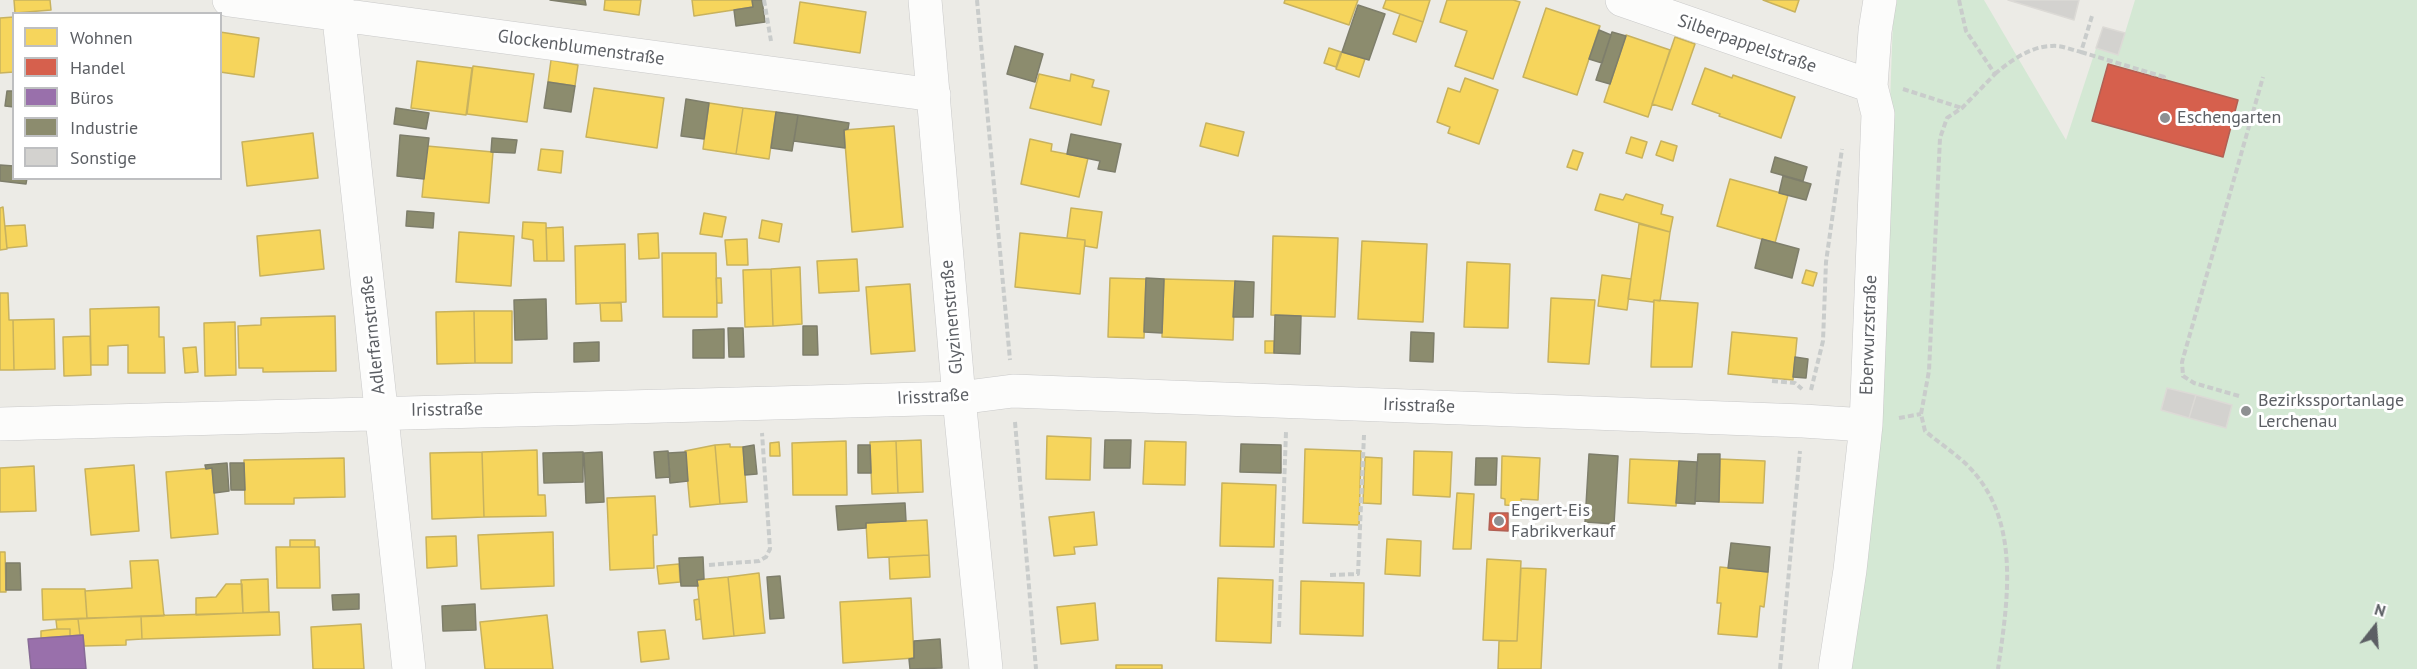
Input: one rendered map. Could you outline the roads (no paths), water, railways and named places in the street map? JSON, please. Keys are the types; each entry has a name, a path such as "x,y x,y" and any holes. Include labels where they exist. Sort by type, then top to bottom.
{"street":[{"name":"Glockenblumenstraße","path":"229,0 338,8 776,74 934,95"},
{"name":"Glyzinenstraße","path":"925,0 959,398 986,669"},
{"name":"Silberpappelstraße","path":"1622,0 1871,86"},
{"name":"Eberwurzstraße","path":"1835,669 1850,570 1866,425 1878,114 1871,86 1880,0"},
{"name":"Adlerfarnstraße","path":"338,8 409,669"},
{"name":"Irisstraße","path":"0,424 959,398 1013,391 1866,425"}],"place":[{"name":"Eschengarten","path":"2165,118"},
{"name":"Bezirkssportanlage Lerchenau","path":"2246,411"},
{"name":"Engert-Eis Fabrikverkauf","path":"1499,521"}]}
